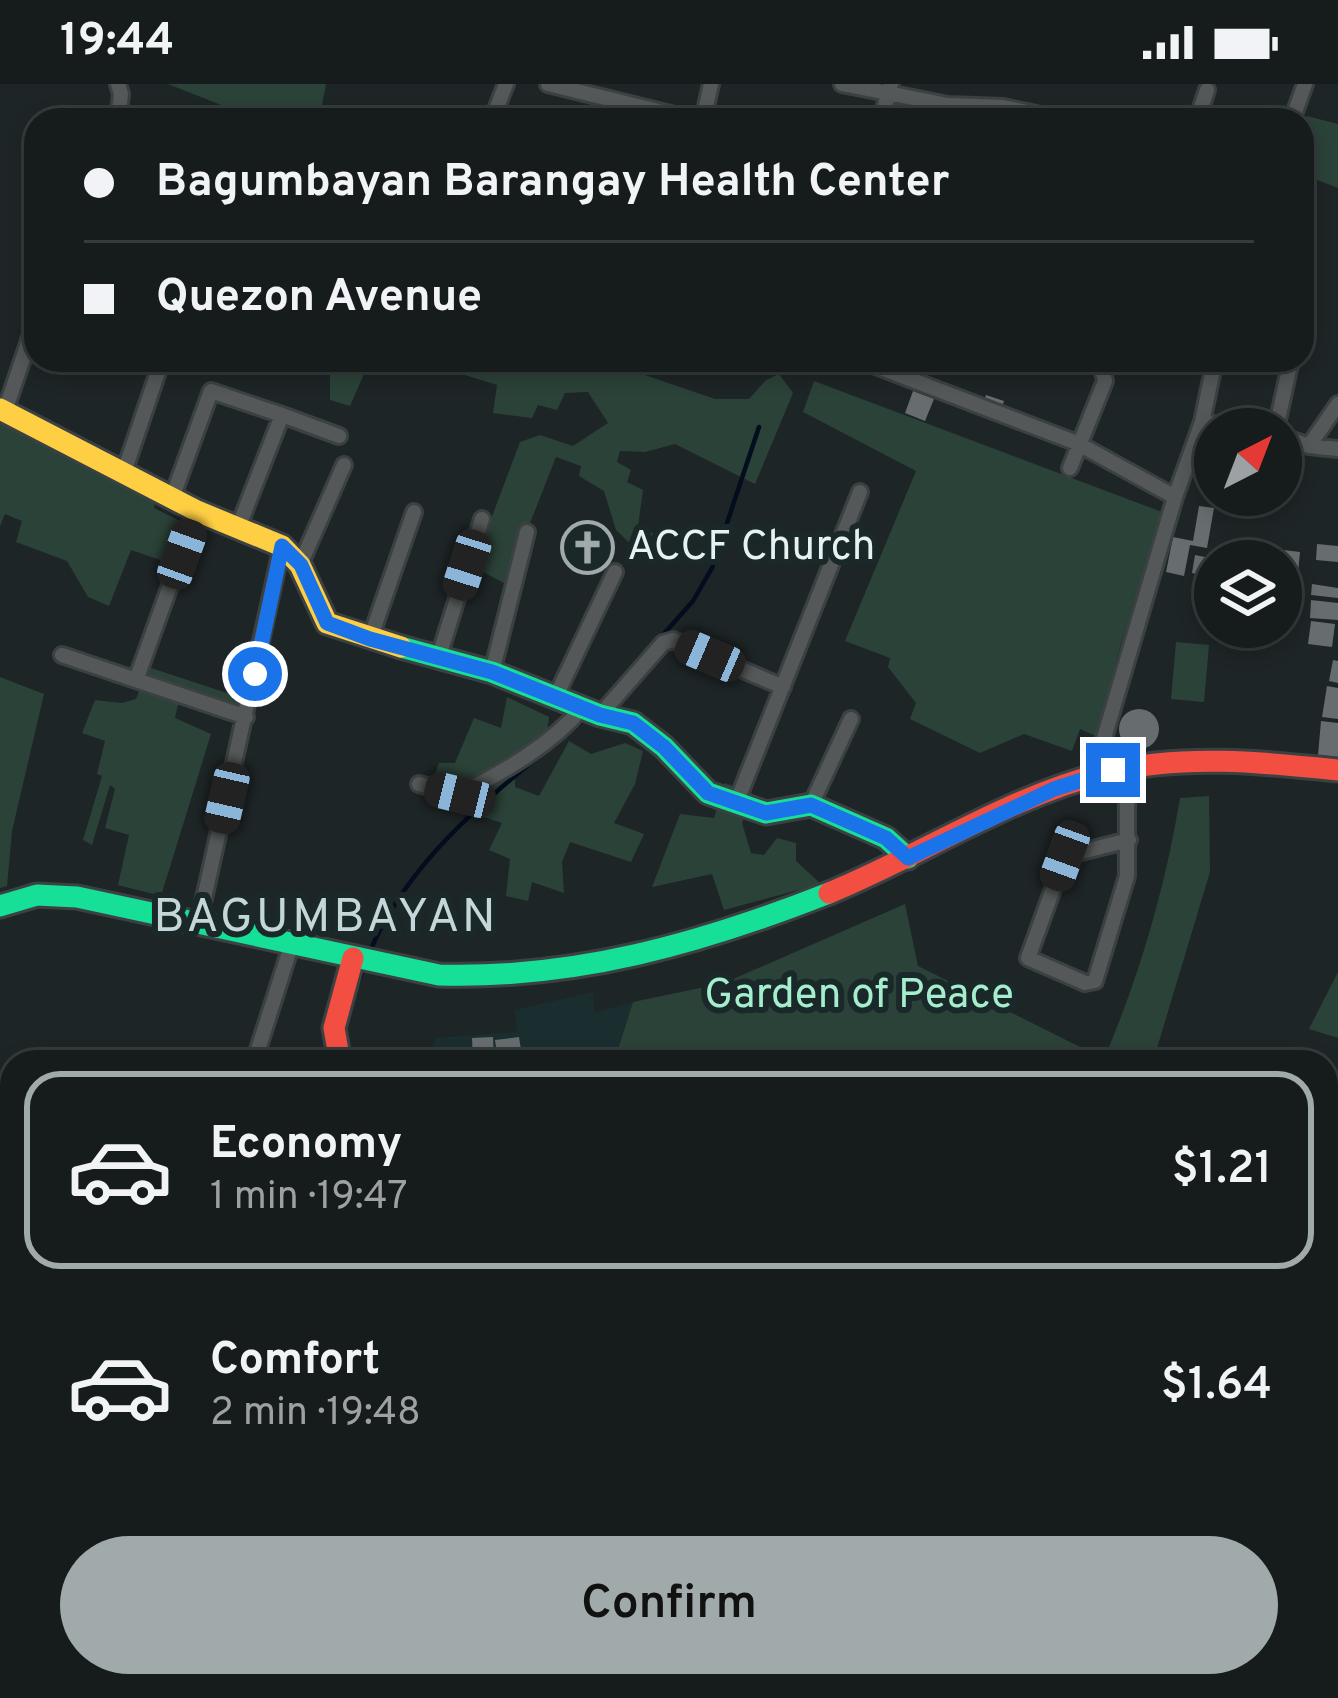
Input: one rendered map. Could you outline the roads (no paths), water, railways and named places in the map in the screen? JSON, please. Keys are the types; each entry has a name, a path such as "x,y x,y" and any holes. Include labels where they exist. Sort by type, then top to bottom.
{"main road":[{"path":"2,410 196,511 282,546 301,565 327,623 492,672 633,723 664,747 708,793 766,813 811,805 886,838 908,858"},
{"path":"0,906 37,895 76,897 461,977 538,974 643,953 792,909 1054,789 1093,776 1196,761 1338,770"},
{"path":"338,1050 334,1028 353,958"}],"street":[{"path":"548,84 649,108"},
{"path":"842,84 948,105 1007,108"},
{"path":"1201,108 1208,90"},
{"path":"2,410 24,352"},
{"path":"124,472 158,372"},
{"path":"891,372 1077,443 1175,497"},
{"path":"1070,468 1105,381 1103,372"},
{"path":"1205,408 1212,372"},
{"path":"1283,408 1289,372"},
{"path":"172,498 211,391 338,436"},
{"path":"1309,446 1338,404"},
{"path":"238,528 282,416"},
{"path":"1302,443 1338,449"},
{"path":"1093,776 1194,444"},
{"path":"301,565 344,466"},
{"path":"737,801 860,492"},
{"path":"136,680 196,511"},
{"path":"370,639 414,512"},
{"path":"439,656 482,519"},
{"path":"492,672 527,532"},
{"path":"199,921 282,546"},
{"path":"556,696 615,572"},
{"path":"419,784 460,795 592,711 663,643 673,640 782,686"},
{"path":"62,655 245,717"},
{"path":"811,805 851,719"},
{"path":"1127,768 1129,840 1127,876 1095,981 1085,983 1028,958 1065,856 1129,840"},
{"path":"258,1050 292,943"}],"waterway":[{"path":"661,637 693,601 712,568 759,427"},
{"path":"370,951 389,914 436,850 494,794 588,716"},
{"path":"355,990 364,967"}],"place":[{"name":"ACCF Church","path":"588,548"}],"district":[{"name":"BAGUMBAYAN","path":"326,919"}],"park label":[{"name":"Garden of Peace","path":"859,996"}]}
